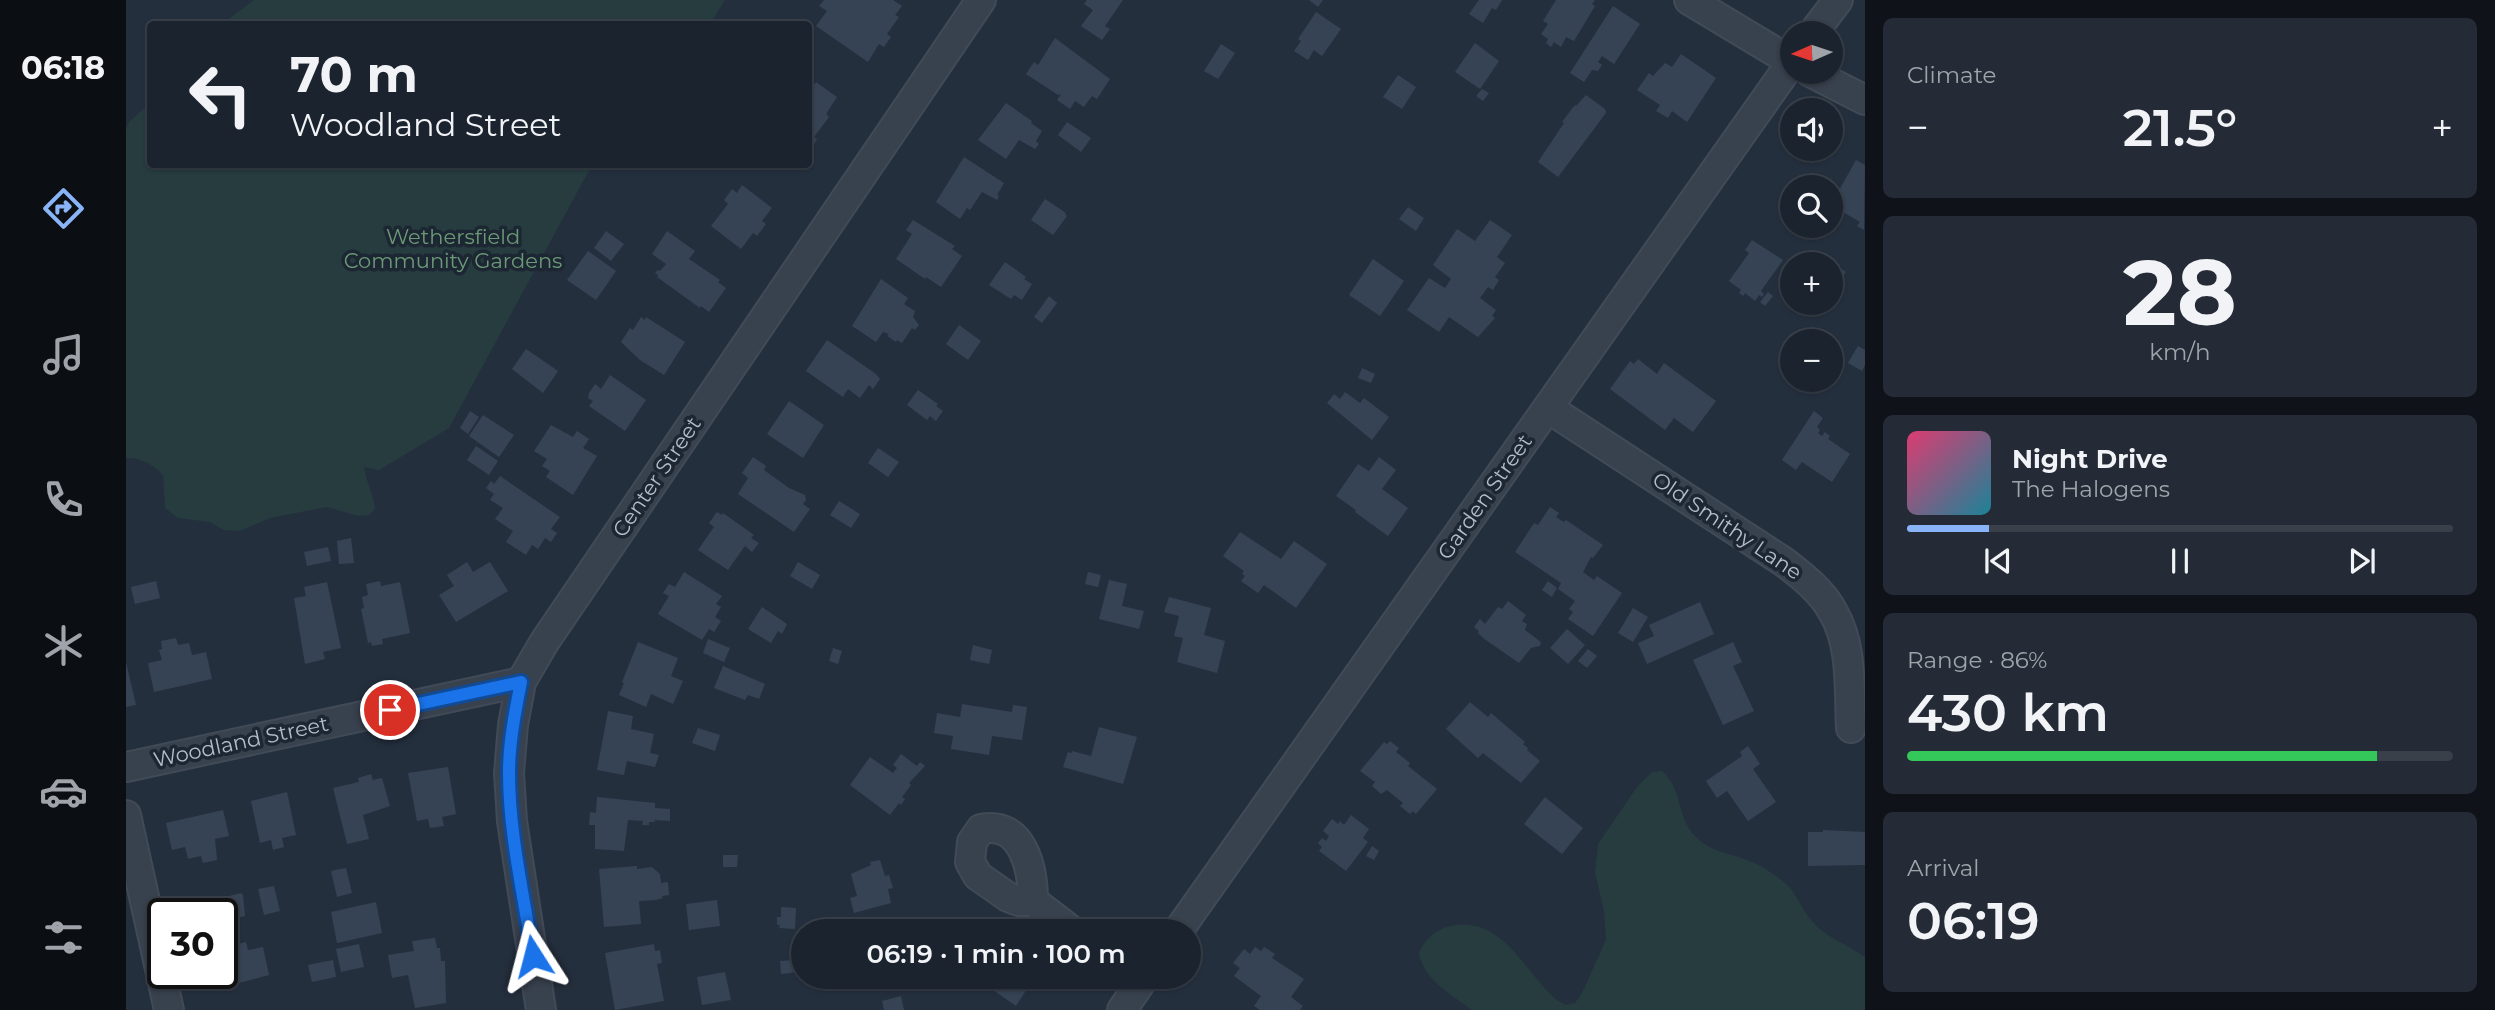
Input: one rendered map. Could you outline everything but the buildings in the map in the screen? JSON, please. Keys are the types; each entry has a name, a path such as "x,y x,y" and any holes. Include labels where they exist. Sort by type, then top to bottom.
{"street":[{"name":"Center Street","path":"541,1010 512,821 510,785 513,725 521,682 545,641 981,0"},
{"path":"1689,0 1780,55"},
{"path":"1822,21 1838,0"},
{"name":"Garden Street","path":"1186,919 1780,79"},
{"path":"1834,84 1865,100"},
{"name":"Old Smithy Lane","path":"1548,408 1784,562 1813,586 1833,611 1844,637 1852,728"},
{"name":"Woodland Street","path":"126,767 521,682"},
{"path":"126,815 169,1010"},
{"path":"1032,901 1056,919"},
{"path":"1122,1010 1134,989"}],"green space":[{"path":"254,0 725,0 712,21 226,21"},
{"name":"Wethersfield Community Gardens","path":"147,106 147,168 590,168 449,428 379,470 364,467 375,509 369,515 358,516 327,507 270,518 240,531 224,530 210,522 178,518 165,508 163,475 146,462 126,458 126,129 130,121"},
{"path":"1662,771 1674,787 1689,829 1701,842 1752,862 1774,874 1790,888 1817,927 1865,957 1865,1010 1472,1010 1448,993 1426,971 1419,953 1424,943 1432,935 1451,926 1469,925 1485,929 1499,937 1557,1000 1566,1005 1575,1003 1606,940 1604,911 1595,873 1598,844 1637,787 1652,772"}],"route":[{"path":"390,710 521,682 513,725 509,773 512,821 533,956"}]}
